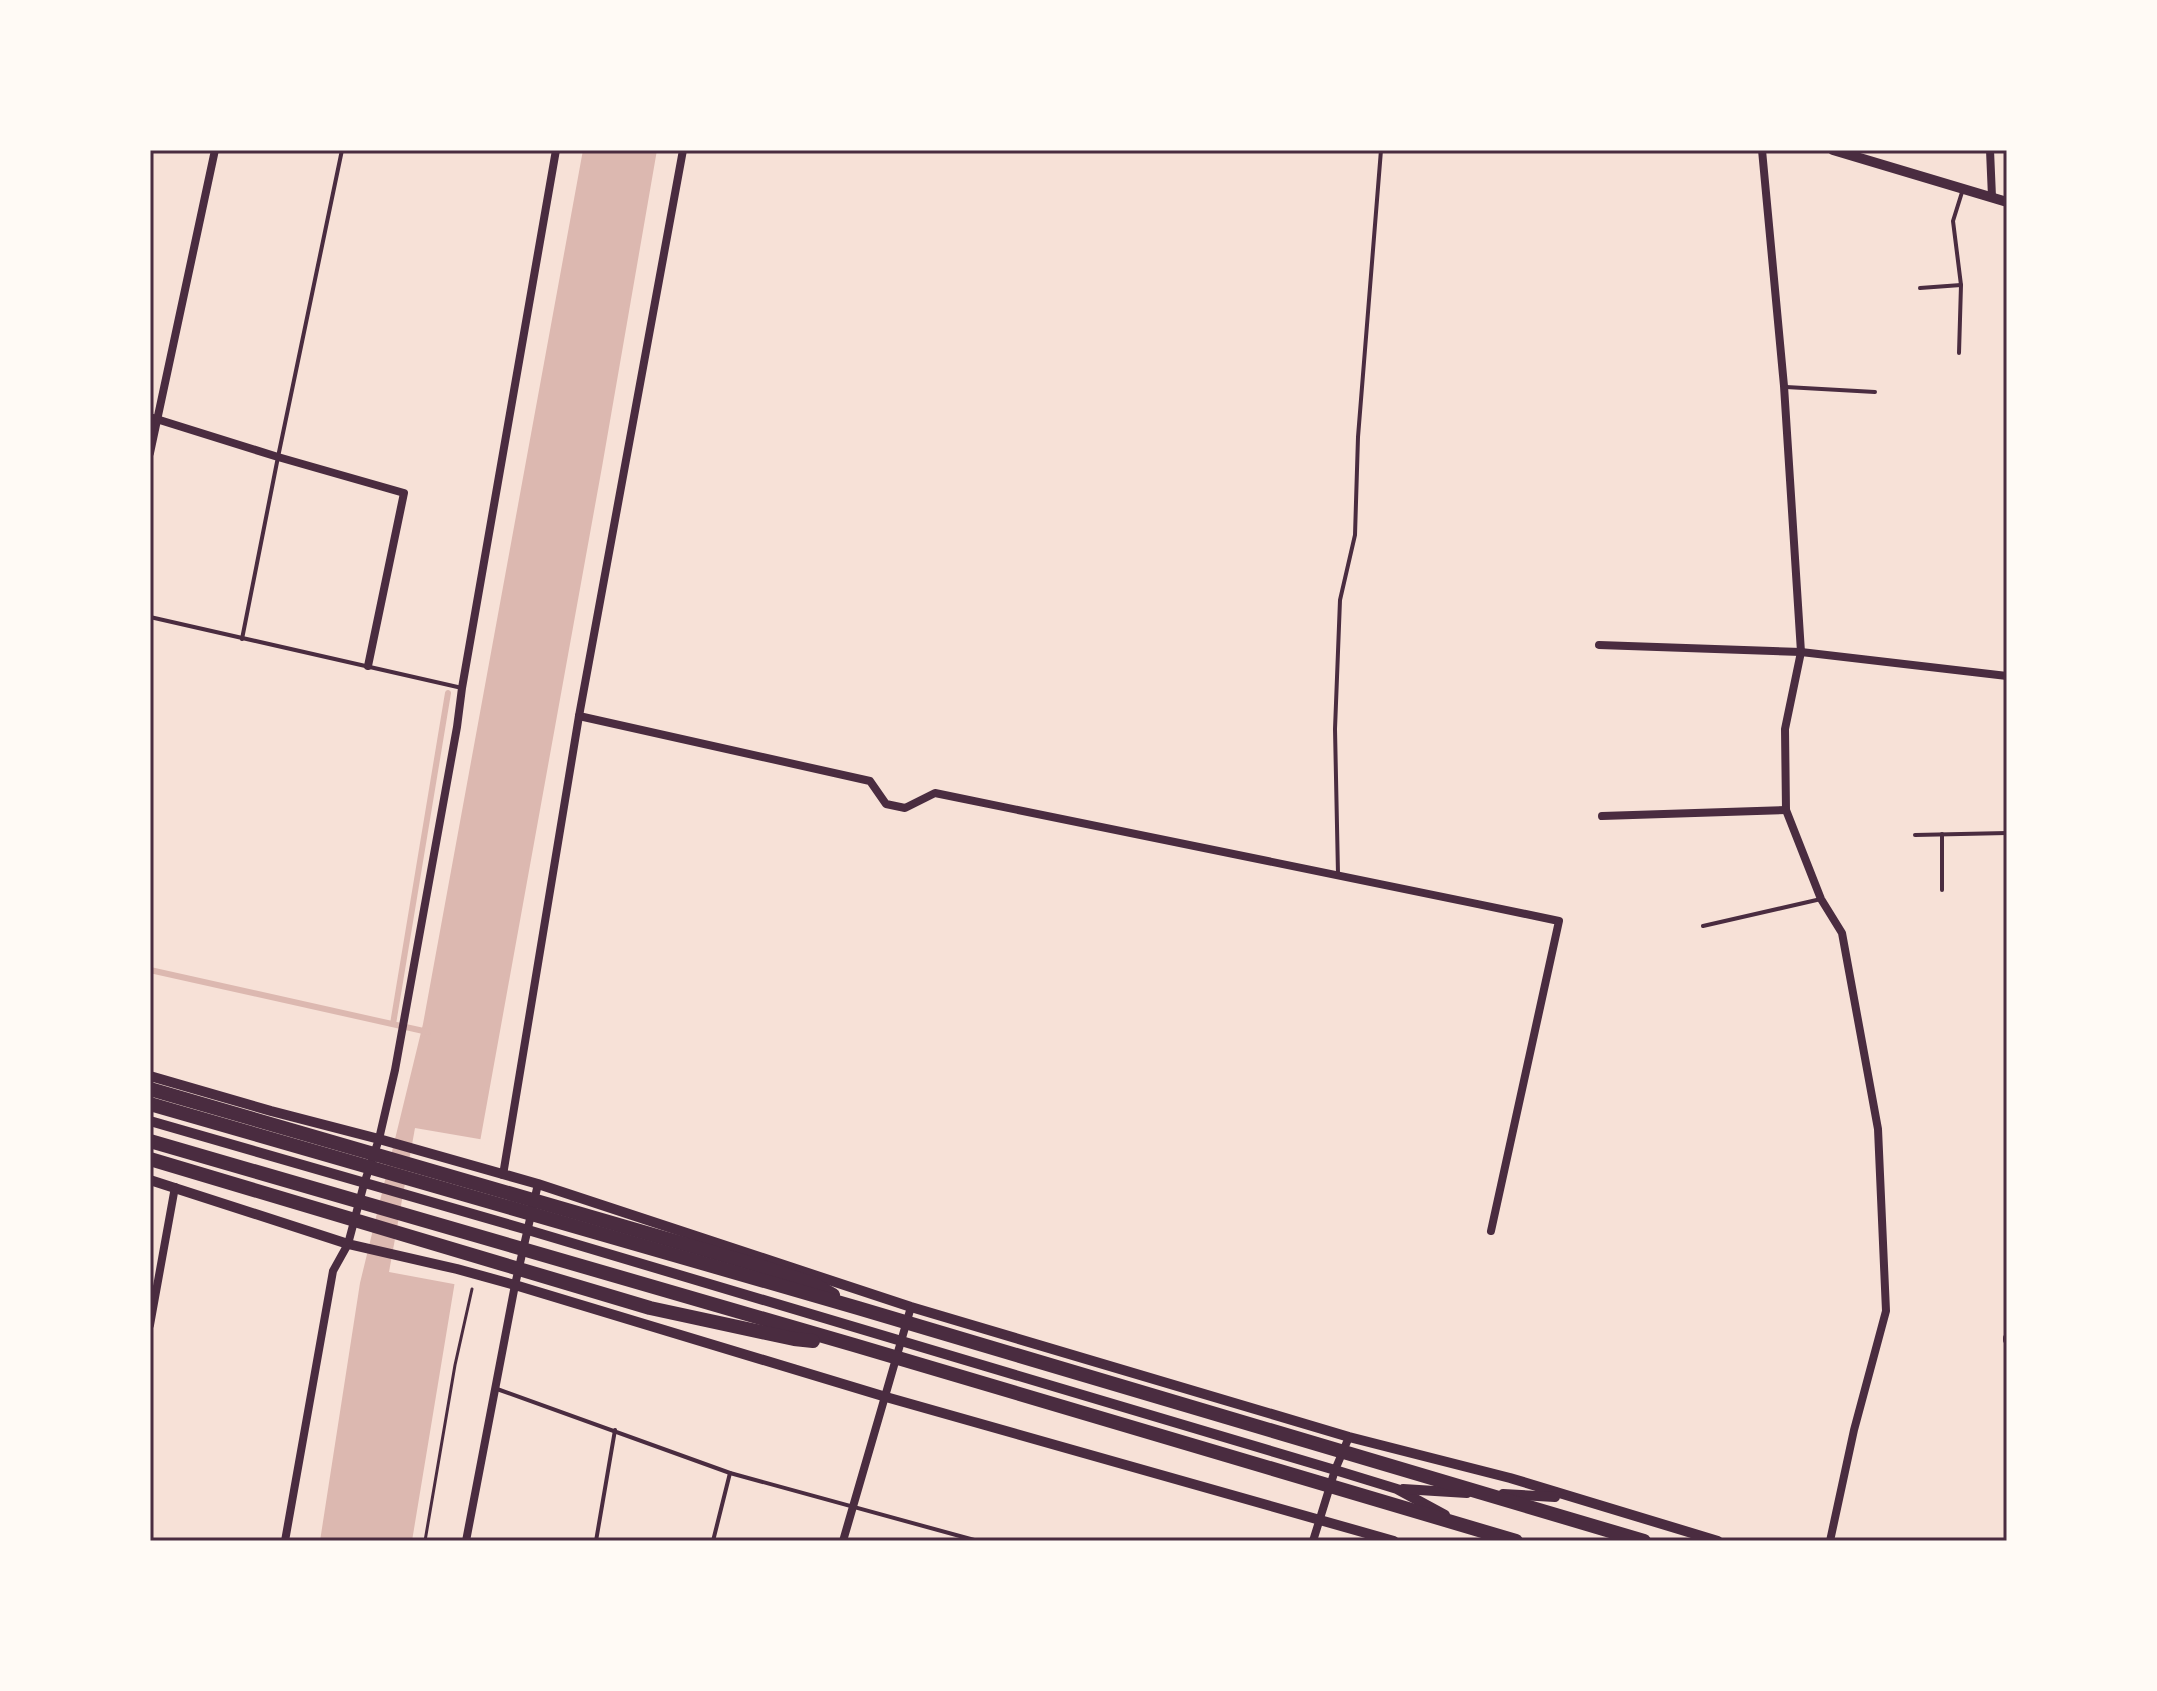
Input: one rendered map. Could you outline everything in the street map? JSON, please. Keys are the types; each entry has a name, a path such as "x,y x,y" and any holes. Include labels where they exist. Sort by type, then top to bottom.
{"highway":[{"path":"150,1089 760,1266 814,1284 858,1308"},
{"path":"150,1104 858,1308 1644,1541"},
{"path":"150,1141 1516,1541"},
{"path":"150,1159 650,1308 794,1339 854,1345"}],"street":[{"path":"150,453 154,418 215,150"},
{"path":"285,1541 333,1271 348,1244 379,1139 395,1070 556,150"},
{"path":"503,1175 579,716 683,150"},
{"path":"1762,150 1784,386 1801,652 1785,729 1786,810 1821,899 1842,933 1878,1129 1886,1311 1854,1430 1830,1541"},
{"path":"1833,150 2007,202"},
{"path":"1990,150 1992,197"},
{"path":"154,418 404,493 368,666"},
{"path":"1599,645 1801,652 2007,676"},
{"path":"579,716 870,781 886,804 905,808 935,793 1559,921 1491,1231"},
{"path":"1602,816 1786,810"},
{"path":"150,1076 538,1184 911,1307 1349,1437 1510,1478 1718,1541"},
{"path":"150,1121 901,1340 1397,1489 1492,1541"},
{"path":"150,1180 348,1244 515,1285 886,1397 1394,1541"},
{"path":"466,1541 515,1285 538,1184"},
{"path":"150,1325 175,1187"},
{"path":"843,1541 911,1307"},
{"path":"1313,1541 1335,1470 1349,1437"},
{"path":"1397,1489 1573,1498"}],"lane":[{"path":"242,639 342,150"},
{"path":"1338,874 1335,729 1340,600 1355,535 1358,437 1381,150"},
{"path":"1959,353 1961,285 1953,221 1963,189"},
{"path":"1920,288 1961,285"},
{"path":"1784,386 1875,392"},
{"path":"150,617 462,688"},
{"path":"1915,835 2007,833"},
{"path":"1942,834 1942,890"},
{"path":"1703,926 1821,899"},
{"path":"495,1388 730,1473 978,1541"},
{"path":"596,1541 615,1430"},
{"path":"713,1541 730,1473"}],"path":[{"path":"425,1541 455,1365 475,1274"}],"shaded area":[{"path":"583,150 657,150 457,1269 412,1541 320,1541 360,1283 423,1024"}],"pier":[{"path":"415,1128 485,1140 459,1285 389,1272"}],"waterway":[{"path":"393,1024 448,693"},
{"path":"150,970 428,1032"}]}
